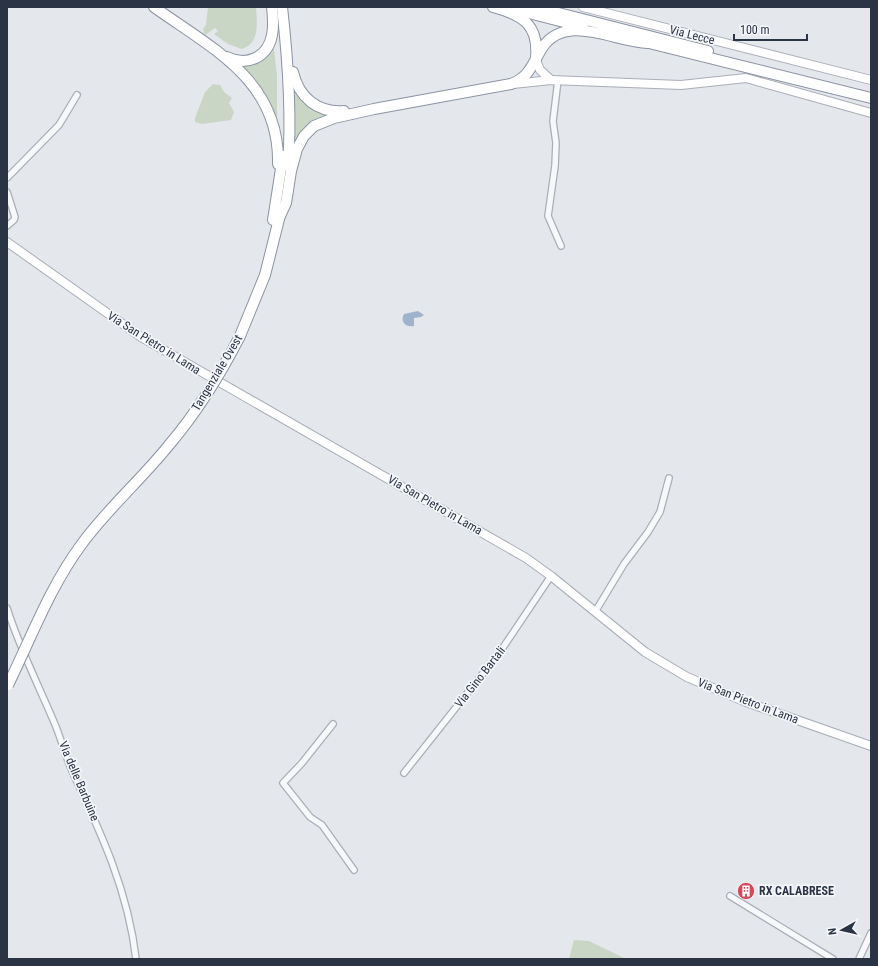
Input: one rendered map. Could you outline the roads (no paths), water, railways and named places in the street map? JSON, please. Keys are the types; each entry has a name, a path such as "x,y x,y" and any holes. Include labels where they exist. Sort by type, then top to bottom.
{"highway":[{"path":"154,7 215,51 254,85 262,96 272,118 278,154 271,227"},
{"path":"215,51 240,61 254,59 261,56 267,50 272,36 272,7"},
{"path":"493,7 513,13 526,21 535,35 536,60"},
{"path":"506,7 871,98"},
{"path":"535,7 871,92"},
{"path":"280,8 287,31 294,77 299,89 308,100 321,109 332,112 374,109"},
{"name":"Tangenziale Ovest","path":"8,686 51,594 80,545 112,506 151,466 182,429 212,388 265,275 280,216 286,182 290,128 288,71 280,8"},
{"name":"Tangenziale Ovest","path":"7,673 42,599 68,552 98,512 158,448 180,420 216,370 237,335 258,274 271,227 282,170 284,123 280,8"},
{"path":"280,216 286,203 297,149 309,131 328,120 374,109 516,82 525,77 547,42 553,37 573,30 637,43 648,43"}],"main road":[{"name":"Via Lecce","path":"583,7 871,80"},
{"path":"536,60 540,70 555,80"},
{"path":"501,86 555,80 681,84 746,78 871,113"},
{"name":"Via San Pietro in Lama","path":"7,242 141,338 498,541 551,576 645,652 708,688 871,746"}],"street":[{"path":"555,80 553,121 556,143 555,166 548,216 561,246"},
{"path":"7,178 59,125 77,95"},
{"path":"7,192 15,217 14,220 7,226"},
{"path":"595,612 624,564 648,532 660,512 669,478"},
{"name":"Via Gino Bartali","path":"404,774 500,652 551,576"},
{"name":"Via delle Barbuine","path":"7,608 16,635 55,724 67,759 107,847 130,921 136,959"},
{"path":"333,724 302,763 283,783 310,817 322,825 354,870"},
{"path":"730,896 833,959"},
{"path":"859,959 871,933"}],"water":[{"path":"418,311 424,315 414,318 414,326 408,326 404,323 404,314"}],"place":[{"name":"RX CALABRESE","path":"746,891"}]}
